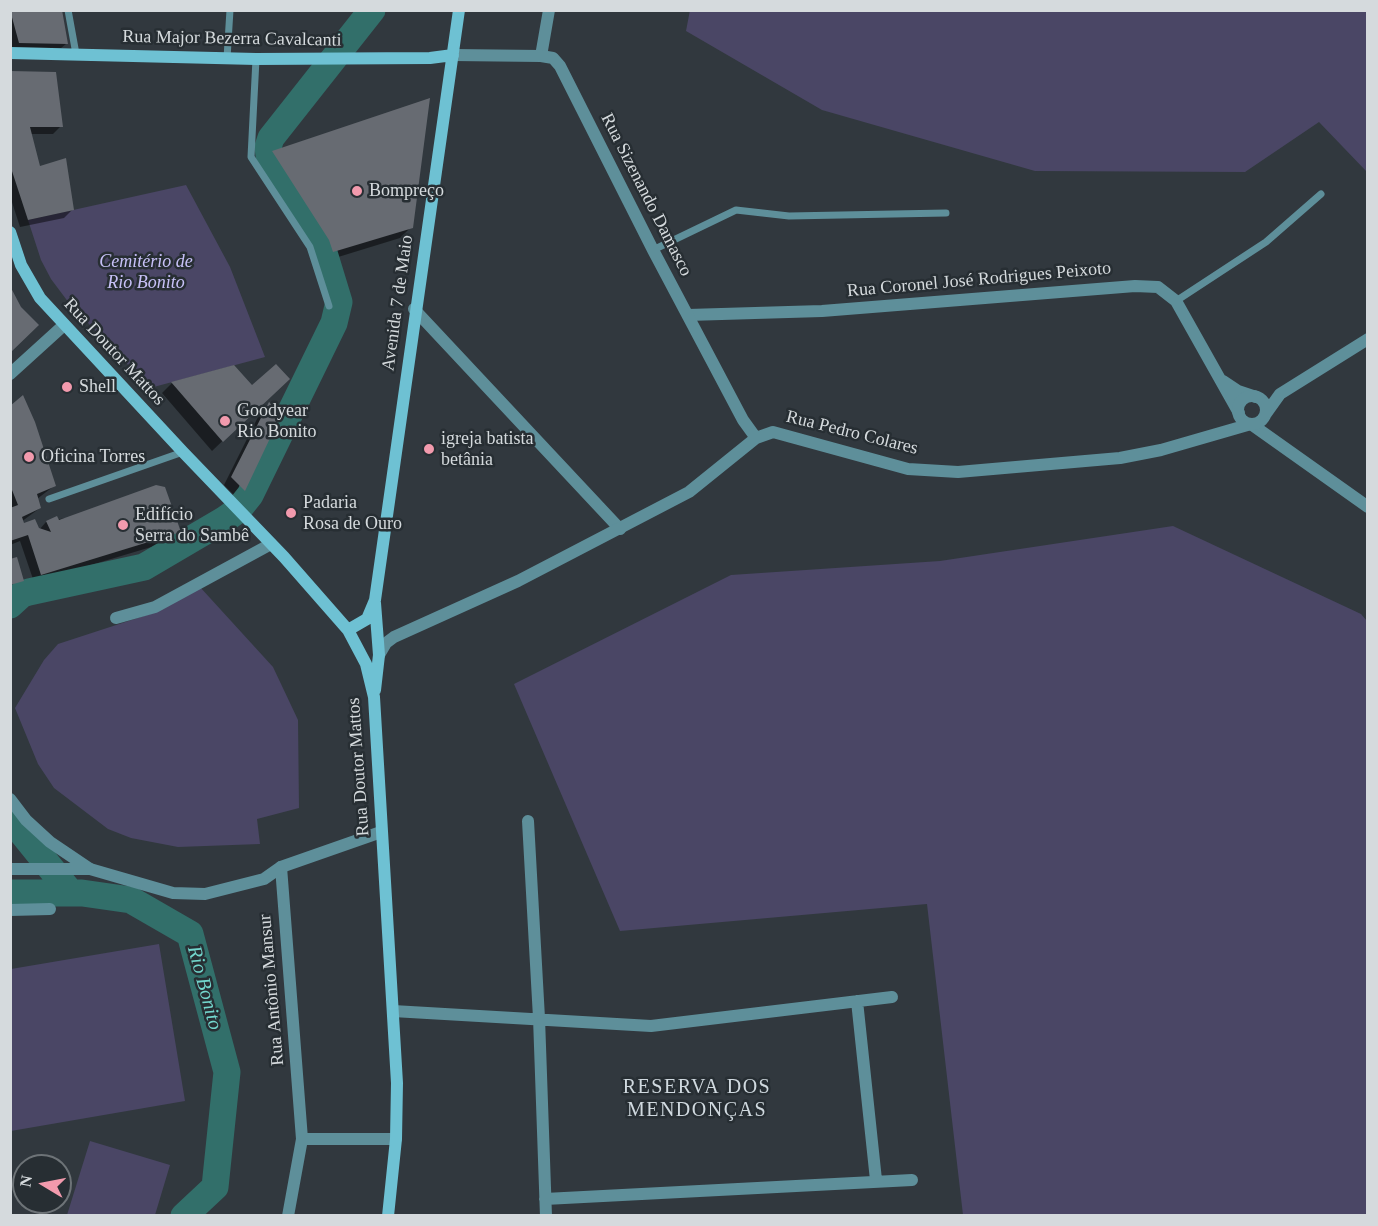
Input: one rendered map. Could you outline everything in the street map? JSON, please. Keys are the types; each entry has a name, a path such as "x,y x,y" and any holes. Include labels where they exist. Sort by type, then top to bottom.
{"main road":[{"name":"Avenida 7 de Maio","path":"374,697 379,655 375,600 414,309 459,10"},
{"name":"Rua Major Bezerra Cavalcanti","path":"10,53 256,59 453,55"},
{"name":"Rua Doutor Mattos","path":"10,232 21,265 40,298 271,544 348,630 366,664 374,697 397,1083 396,1139 388,1215"},
{"name":"Avenida 7 de Maio","path":"348,630 367,620 375,600"}],"street":[{"path":"453,55 541,56 549,10"},
{"name":"Rua Sizenando Damasco","path":"541,56 553,58 560,66 743,420 756,438"},
{"name":"Rua Coronel José Rodrigues Peixoto","path":"688,315 822,311 1135,286 1158,287 1176,301"},
{"path":"1176,301 1243,421 1251,424 1368,507"},
{"path":"414,309 620,528"},
{"path":"10,374 64,325"},
{"path":"1251,424 1260,422 1280,394 1368,339"},
{"path":"1222,381 1238,391 1256,397 1266,406 1265,427 1272,439"},
{"path":"1230,430 1237,422 1243,400 1280,394"},
{"name":"Rua Pedro Colares","path":"756,438 777,432 909,469 958,472 1120,458 1161,450 1251,424"},
{"path":"379,655 394,637 518,581 688,492 756,438"},
{"path":"116,618 155,607 271,544"},
{"path":"10,799 26,820 50,842 90,869"},
{"path":"528,821 539,1018 546,1215"},
{"path":"10,869 90,869 173,893 206,894 264,879 280,867 381,832"},
{"name":"Rua Antônio Mansur","path":"280,867 302,1139 288,1215"},
{"path":"10,910 50,909"},
{"path":"393,1011 651,1026 892,997"},
{"path":"857,1001 876,1180"},
{"path":"302,1139 396,1139"},
{"path":"545,1199 876,1180 912,1180"}],"lane":[{"path":"68,10 76,54"},
{"path":"227,58 230,10"},
{"path":"256,59 251,157 310,247 329,306"},
{"path":"1176,301 1266,242 1321,194"},
{"path":"653,249 736,210 779,216 946,213"},
{"path":"49,499 183,452"}],"green space":[{"path":"690,10 1367,11 1367,172 1319,122 1245,172 1035,171 822,110 686,31"},
{"name":"Cemitério de Rio Bonito","path":"186,185 230,267 265,357 150,388 69,303 51,279 41,260 28,220"},
{"path":"1173,526 1361,614 1367,621 1367,1215 963,1215 927,904 620,931 514,684 731,575 940,561"},
{"path":"200,587 273,667 298,720 299,808 257,819 260,844 178,847 131,838 108,829 54,788 38,764 15,708 44,660 58,644 156,612"},
{"path":"159,944 185,1101 11,1131 11,969"},
{"path":"90,1141 170,1165 155,1215 67,1215 72,1214 72,1199"}],"building":[{"path":"10,10 62,10 68,44 19,43"},
{"path":"10,71 56,72 63,127 30,127 40,166 66,158 74,210 28,220 10,165"},
{"name":"Bompreço","path":"430,98 413,228 333,252 329,240 272,151"},
{"path":"10,286 21,307 39,325 10,353"},
{"name":"Goodyear Rio Bonito","path":"276,364 290,379 223,442 171,382 234,365 252,385"},
{"path":"23,395 35,422 56,486 37,494 41,508 22,517 24,523 35,519 39,528 51,532 46,521 57,516 59,520 156,485 165,487 181,532 41,575 28,535 10,541 10,508 18,505 10,485 10,406"},
{"path":"269,402 282,413 245,491 231,477"},
{"path":"17,557 24,581 10,585 10,559"}],"waterway":[{"path":"10,605 22,594 29,592 144,567 224,520 238,510 250,495 334,323 339,302 321,243 269,155 268,147 271,138 372,10"},
{"path":"10,818 70,892"},
{"name":"Rio Bonito","path":"10,893 82,893 131,900 190,934 227,1072 215,1187 184,1216"}],"place":[{"name":"Bompreço","path":"357,191"},
{"name":"Shell","path":"67,387"},
{"name":"Goodyear Rio Bonito","path":"225,421"},
{"name":"igreja batista betânia","path":"429,449"},
{"name":"Oficina Torres","path":"29,457"},
{"name":"Padaria Rosa de Ouro","path":"291,513"},
{"name":"Edifício Serra do Sambê","path":"123,525"}],"district":[{"name":"RESERVA DOS MENDONÇAS","path":"697,1100"}]}
